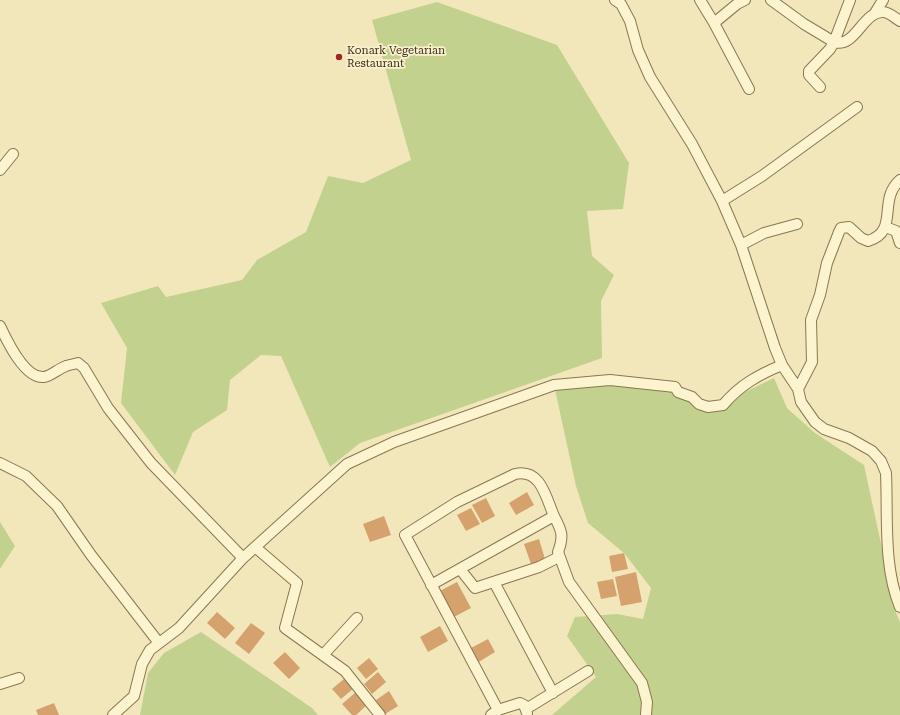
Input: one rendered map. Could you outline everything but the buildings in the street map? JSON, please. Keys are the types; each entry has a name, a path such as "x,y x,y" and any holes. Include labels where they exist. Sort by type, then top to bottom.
{"street":[{"path":"615,0 621,4 630,21 638,50 650,76 692,144 722,201 741,245 782,365 798,389 802,402 815,422 824,429 849,438 872,451 881,461 886,473 890,565 893,586 900,607"},
{"path":"700,0 749,89"},
{"path":"714,23 737,4 745,0"},
{"path":"771,0 804,24 838,43 846,41 875,13 883,0"},
{"path":"820,87 809,75 809,71 830,49 850,0"},
{"path":"875,13 884,12 900,21"},
{"path":"722,201 762,176 857,107"},
{"path":"0,170 13,154"},
{"path":"798,389 812,362 811,320 820,295 827,263 839,232 841,228 849,227 868,241 877,238 888,228 890,220 890,197 900,180"},
{"path":"741,245 764,233 797,224"},
{"path":"888,228 896,231 900,243"},
{"path":"0,326 5,337 29,373 38,377 45,377 65,366 78,363 84,368 108,408 151,463 242,558"},
{"path":"113,715 134,696 142,664 150,650 179,628 242,558 347,464 394,442 554,385 610,380 674,387 678,392 692,397 699,404 708,407 723,405 736,389 761,374 782,365"},
{"path":"0,463 26,476 57,506 91,555 159,643"},
{"path":"588,671 553,693 527,712 520,703 494,713 405,535 457,502 515,474 523,472 531,474 537,479 543,489 560,528 562,540 558,552 570,582 642,683 647,702 646,715"},
{"path":"431,585 554,516"},
{"path":"255,547 297,583 285,628 346,672 380,715"},
{"path":"460,569 475,588 539,567 560,557"},
{"path":"494,582 553,693"},
{"path":"322,655 357,618"},
{"path":"0,684 19,678"}],"green space":[{"path":"437,2 557,45 629,163 623,209 587,211 592,256 614,275 601,301 602,358 360,443 330,467 281,356 261,355 230,380 227,410 193,432 175,475 121,403 127,348 101,303 158,286 166,297 242,280 257,260 306,232 328,176 363,183 411,160 372,20"},
{"path":"774,378 787,408 815,433 864,465 896,613 900,622 900,715 552,715 596,677 567,636 575,617 617,614 643,619 651,588 624,553 588,523 576,486 554,385 610,380 678,392 716,406"},
{"path":"0,522 15,546 0,569"},
{"path":"201,632 312,708 318,715 140,715 148,673 164,653"}],"place":[{"name":"Konark Vegetarian Restaurant","path":"339,57"}]}
